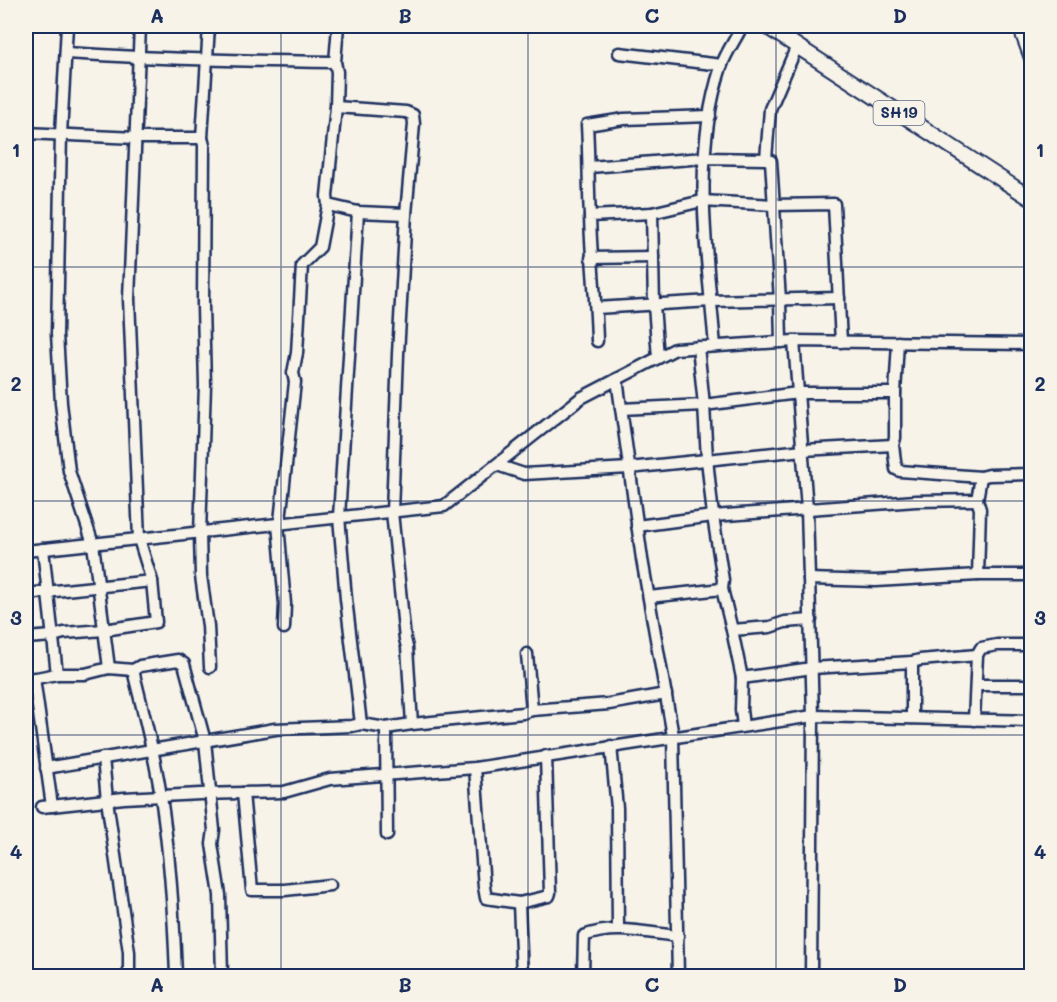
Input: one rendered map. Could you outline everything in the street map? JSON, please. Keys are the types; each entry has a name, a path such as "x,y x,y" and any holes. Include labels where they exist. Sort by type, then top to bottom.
{"main road":[{"name":"SH19","path":"766,26 1032,199"},
{"path":"1020,26 1032,58"}],"street":[{"path":"67,26 61,134 57,334 61,403 69,471 93,544 109,668"},
{"path":"26,638 156,622 152,581 139,539 129,299 140,26"},
{"path":"209,26 202,138 204,145 205,385 200,533 201,576 208,627 210,667"},
{"path":"284,628 285,604 278,524 295,382 293,374 297,352 302,265 320,247 328,205 336,107 335,62 338,26"},
{"path":"715,346 702,201 705,140 722,65 742,26"},
{"path":"766,159 770,109 798,46"},
{"path":"66,53 139,58 335,62"},
{"path":"619,53 722,65"},
{"path":"336,107 406,112 413,115 398,354 392,512 407,647 412,724"},
{"path":"597,341 591,258 587,125 624,119 710,116"},
{"path":"26,133 136,138 202,138"},
{"path":"590,167 704,158 771,161 781,342"},
{"path":"590,216 652,213 702,201 774,206 834,204 841,342"},
{"path":"328,205 358,212 406,214"},
{"path":"358,212 339,518 361,723"},
{"path":"652,213 652,257 658,358"},
{"path":"591,258 652,257"},
{"path":"596,308 711,301 838,298"},
{"path":"794,341 807,509 811,620 813,716 811,976"},
{"path":"26,551 444,506 581,398 675,349 794,341 1032,344"},
{"path":"898,342 893,445 896,469 981,477 1032,474"},
{"path":"698,347 704,405 706,459 723,580 722,589 742,678 743,726"},
{"path":"617,380 637,526 673,736 678,976"},
{"path":"621,409 704,405 798,393 895,393"},
{"path":"497,465 524,474 629,467 802,450 893,445"},
{"path":"978,575 980,509 977,500 981,477"},
{"path":"637,526 713,516 916,501 977,500"},
{"path":"44,549 57,674"},
{"path":"809,579 876,581 978,575 1032,575"},
{"path":"26,594 152,581"},
{"path":"649,597 722,589"},
{"path":"732,630 811,620"},
{"path":"974,720 977,655 981,648 997,645 1032,645"},
{"path":"527,654 532,710"},
{"path":"742,678 812,668 912,662 977,655"},
{"path":"222,976 220,894 212,844 214,830 210,794 205,741 184,664 178,660 140,666 133,670 109,668 85,674 57,674 30,679 46,768 47,807 161,796 210,794 284,792 330,779 475,768 813,716 1032,721"},
{"path":"912,662 912,718"},
{"path":"133,670 161,796 174,924 176,976"},
{"path":"976,685 1032,685"},
{"path":"46,768 275,729 352,726 361,723 386,728 523,713 532,710 609,704 666,694"},
{"path":"386,728 387,836"},
{"path":"611,746 617,808 618,929"},
{"path":"475,768 486,898 519,903 549,896 550,893 546,756"},
{"path":"103,758 129,952 129,976"},
{"path":"243,793 252,890 285,890 330,885"},
{"path":"519,903 522,976"},
{"path":"583,976 583,936 590,933 618,929 678,936"}]}
